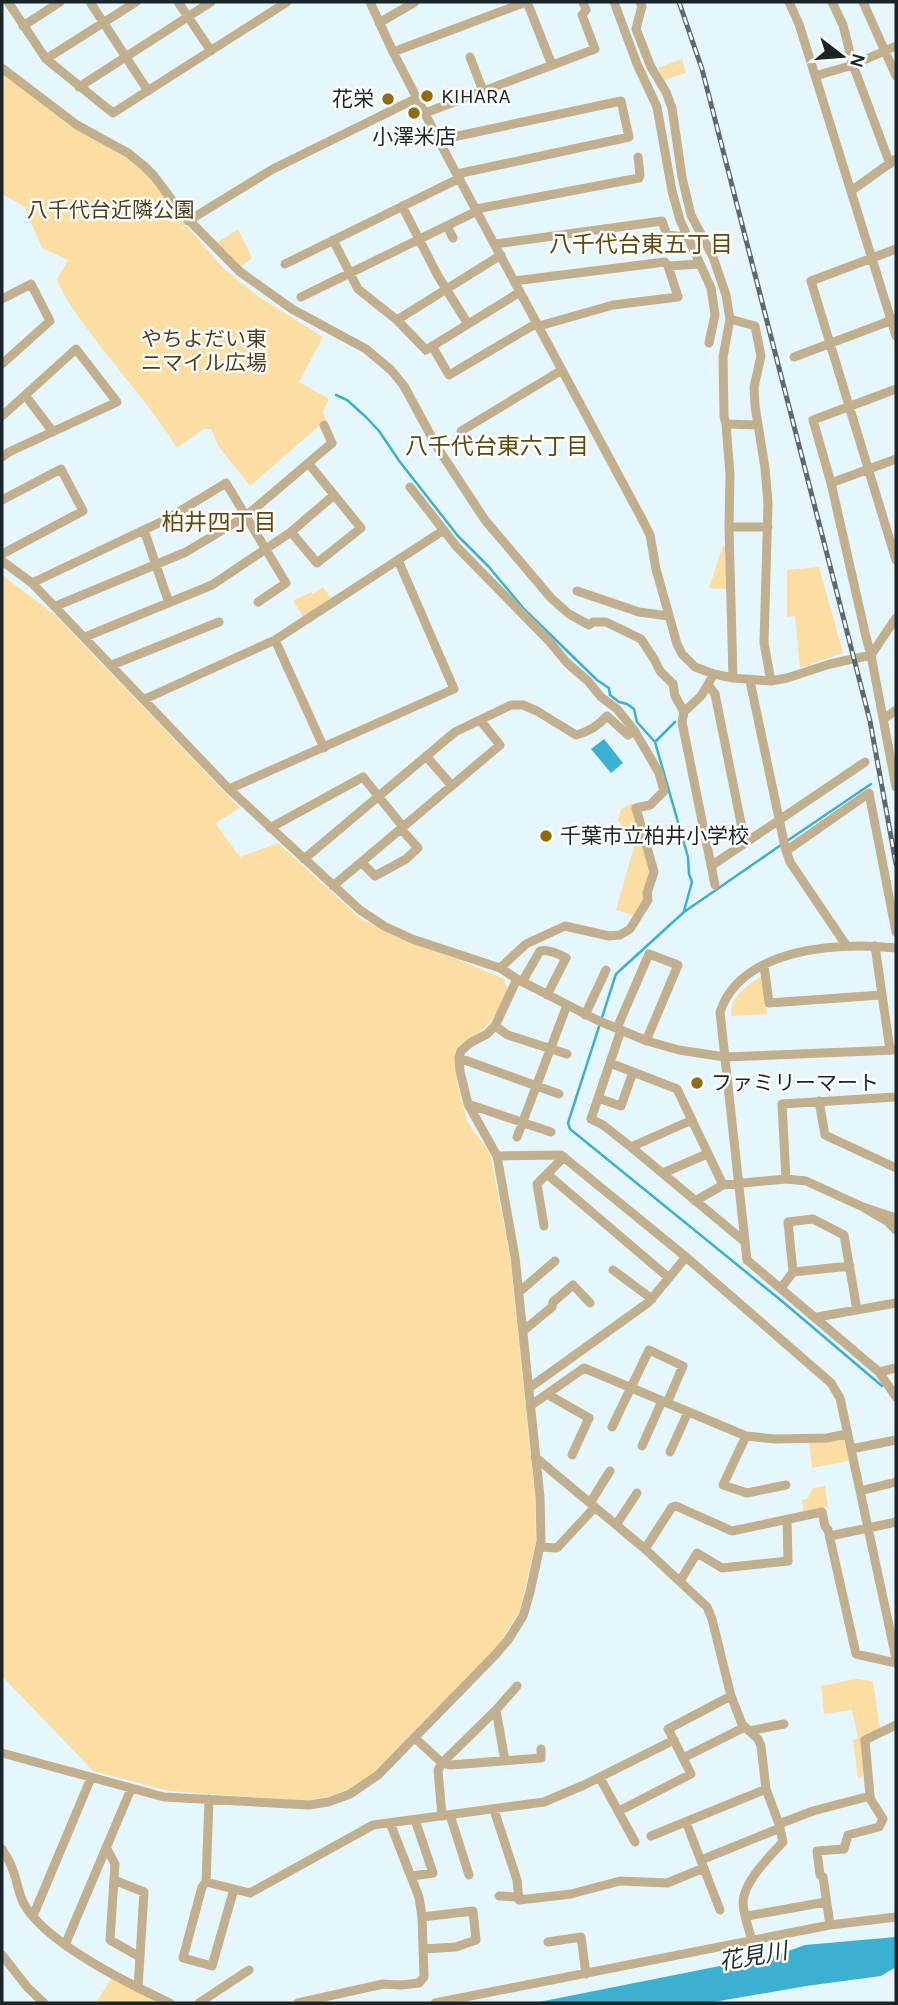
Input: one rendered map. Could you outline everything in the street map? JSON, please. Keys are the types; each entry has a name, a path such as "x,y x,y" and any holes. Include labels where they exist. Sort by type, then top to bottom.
{"street":[{"path":"8,2 46,59 113,113 287,2"},
{"path":"23,26 60,2"},
{"path":"90,2 148,91"},
{"path":"46,59 136,2"},
{"path":"178,2 211,51"},
{"path":"79,87 211,2"},
{"path":"267,2 273,11"},
{"path":"379,23 415,2"},
{"path":"393,52 526,2 552,65"},
{"path":"425,113 596,49 582,15 586,10 583,2"},
{"path":"614,2 637,64 657,107 672,191 687,237 711,288 715,315 709,343"},
{"path":"640,2 642,6 636,29 651,67 672,108 682,177 691,215 713,257 726,295 730,319 723,358 724,416 730,475 733,678"},
{"path":"789,2 799,24 894,320 896,336"},
{"path":"832,2 843,25 853,65 893,162 851,191"},
{"path":"863,2 896,76"},
{"path":"372,6 439,140 650,535 668,616 681,654 695,667 710,673 750,681 771,681 871,655 896,618"},
{"path":"815,76 853,65 896,46"},
{"path":"470,57 483,91"},
{"path":"2,68 76,125 136,159 154,176 188,221 239,271 303,316 366,349 391,370 404,386 437,447 477,508 551,598 569,614 589,625 593,622 606,622 641,639 660,671 673,684 675,696 684,712"},
{"path":"188,221 273,169 417,98"},
{"path":"285,264 458,176 629,136 621,101 439,140"},
{"path":"301,297 477,210 639,178 638,157"},
{"path":"402,206 468,324"},
{"path":"495,244 662,221 667,235 687,237"},
{"path":"447,226 453,237"},
{"path":"333,240 359,289 397,320 426,350 520,292"},
{"path":"896,249 811,281 896,560"},
{"path":"397,320 501,255"},
{"path":"432,346 449,375 538,324 613,305 678,297 666,262 514,281"},
{"path":"668,266 699,264"},
{"path":"2,299 31,284 50,321 2,364"},
{"path":"730,319 755,326 761,356 754,387 765,468 768,527 764,643 771,681"},
{"path":"794,357 894,320"},
{"path":"2,416 76,349 117,402 2,457"},
{"path":"461,431 562,370"},
{"path":"896,389 813,420 831,483 871,655 896,780"},
{"path":"25,395 53,432"},
{"path":"726,424 758,425"},
{"path":"55,606 186,552 246,516 332,443 324,425"},
{"path":"831,483 896,458"},
{"path":"291,532 317,563 361,528 309,464"},
{"path":"2,500 61,468 83,511 2,554"},
{"path":"32,583 167,519 226,483 286,583 258,602"},
{"path":"410,487 456,546 550,640 567,663 617,709 634,730 659,773 664,791 650,805 636,808 654,872 647,893 648,900 630,929 620,935 609,936 565,926 526,944 500,968"},
{"path":"85,637 212,585 267,550 334,495"},
{"path":"729,527 768,527"},
{"path":"144,530 169,603"},
{"path":"145,699 275,640 444,530"},
{"path":"2,561 32,583 229,789 270,828 360,910 384,926 412,939 500,968 585,1015 646,1041 679,1050 725,1057 893,1050 881,995 876,946"},
{"path":"229,789 454,689 398,561"},
{"path":"577,591 639,612 668,616"},
{"path":"112,665 219,622"},
{"path":"275,640 324,748"},
{"path":"710,673 709,686 684,712 682,722 715,886"},
{"path":"750,681 784,845 790,862 846,946"},
{"path":"709,686 715,694 745,843"},
{"path":"304,859 455,732 511,705 523,705 537,710 576,735 599,725 607,716 628,735 634,730"},
{"path":"884,719 896,710"},
{"path":"333,886 500,746 480,720"},
{"path":"426,756 452,786"},
{"path":"711,866 865,762"},
{"path":"270,828 363,777 418,848 406,859 375,876 361,862"},
{"path":"784,845 869,793 896,932"},
{"path":"896,948 846,946 785,956 764,965 739,982 725,999 720,1012 747,1260 879,1371 896,1397"},
{"path":"2,1753 164,1797 309,1805 328,1802 365,1785 415,1738 508,1640 523,1616 540,1548 540,1497 515,1257 497,1156 468,1104 459,1058 461,1051 470,1043 487,1034 495,1026 519,980 540,951 544,950 556,952 566,958 547,995"},
{"path":"646,1041 678,965 649,954 619,1029 591,1119 631,1147 745,1242"},
{"path":"764,965 769,1003 881,995"},
{"path":"585,1015 606,970"},
{"path":"517,1137 567,1005"},
{"path":"495,1026 508,1035 567,1054"},
{"path":"459,1058 559,1094"},
{"path":"610,1063 677,1089 723,1185"},
{"path":"598,1098 621,1107 633,1072"},
{"path":"786,1180 782,1104 896,1097"},
{"path":"819,1101 825,1135 896,1168"},
{"path":"468,1104 551,1132"},
{"path":"631,1147 692,1120"},
{"path":"663,1173 707,1154"},
{"path":"497,1156 564,1157 686,1257 831,1383 840,1398 896,1661 856,1654 830,1536 822,1512 732,1531 676,1506 672,1507 645,1549"},
{"path":"544,1226 537,1184 564,1157"},
{"path":"547,1174 669,1278"},
{"path":"695,1201 723,1185 806,1181 896,1218"},
{"path":"863,1206 896,1230"},
{"path":"780,1288 793,1272 788,1222 813,1219 845,1235 857,1310"},
{"path":"528,1388 652,1299 686,1257"},
{"path":"519,1292 555,1261"},
{"path":"793,1272 850,1266"},
{"path":"614,1269 652,1299"},
{"path":"523,1331 573,1285 590,1303"},
{"path":"817,1317 896,1303"},
{"path":"612,1427 649,1350 683,1366 642,1446"},
{"path":"530,1406 584,1368 746,1436 801,1439 847,1434"},
{"path":"879,1371 896,1368"},
{"path":"547,1394 589,1418 572,1455"},
{"path":"670,1452 688,1412"},
{"path":"746,1436 723,1485 747,1493 786,1485"},
{"path":"851,1449 896,1440"},
{"path":"535,1457 645,1549 707,1607 731,1696 742,1724 761,1745 766,1789 783,1842 763,1862 743,1901 752,1941"},
{"path":"540,1548 557,1548 593,1505 610,1471"},
{"path":"860,1491 896,1482"},
{"path":"617,1525 637,1493"},
{"path":"680,1581 697,1553 722,1568 788,1562 787,1520"},
{"path":"830,1536 896,1522"},
{"path":"469,1875 446,1815 438,1770 517,1686"},
{"path":"619,1811 691,1774 668,1729 731,1696"},
{"path":"496,1710 505,1761"},
{"path":"683,1758 747,1729 784,1724"},
{"path":"830,1926 817,1851 844,1849 848,1835 879,1827 883,1819 871,1801 865,1740 896,1726"},
{"path":"415,1738 442,1763 450,1765 541,1758 541,1749"},
{"path":"206,1882 250,1893 373,1825 544,1802 600,1778 674,1740"},
{"path":"33,1916 91,1778"},
{"path":"600,1778 635,1842"},
{"path":"65,1945 131,1789"},
{"path":"652,1836 766,1789"},
{"path":"499,1896 518,1897 519,1900 571,1894 620,1881 667,1883 779,1826 825,1808 870,1796"},
{"path":"209,1799 206,1882 202,1887 183,1958 212,1966 234,1889"},
{"path":"495,1810 517,1880 518,1897"},
{"path":"412,1876 433,1873 415,1820"},
{"path":"686,1822 720,1910"},
{"path":"298,2003 383,1984 419,1983 424,1977 419,1897 390,1823"},
{"path":"106,1847 115,1864 110,1940 140,1957"},
{"path":"2,1849 12,1865 24,1904 51,1934 138,1988 170,2003"},
{"path":"114,1880 144,1892 138,1988"},
{"path":"747,1916 826,1902"},
{"path":"422,1917 473,1911 476,1940 456,1947 423,1949"},
{"path":"435,2003 830,1926 896,1917"},
{"path":"548,1942 581,1937 586,1974"},
{"path":"2,1955 28,1988 44,2003"},
{"path":"199,2003 249,1970"}],"green space":[{"path":"682,59 686,73 664,80 658,68"},
{"path":"2,72 127,156 157,184 186,225 179,229 187,226 223,268 259,297 323,337 299,382 329,399 323,412 326,420 250,486 219,447 211,429 204,429 177,448 67,299 57,279 68,260 42,248 24,206 2,194"},
{"path":"238,229 252,258 241,267 217,243"},
{"path":"723,546 727,589 709,588"},
{"path":"819,567 843,653 800,668 795,616 787,617 787,570"},
{"path":"2,575 55,615 240,808 215,823 240,857 278,843 361,919 410,943 504,979 508,990 492,1020 459,1047 456,1062 458,1086 467,1119 491,1158 510,1257 535,1497 536,1541 520,1610 500,1643 374,1772 347,1790 327,1797 303,1801 169,1791 93,1771 2,1676"},
{"path":"323,587 332,599 304,618 293,601 311,592 313,594"},
{"path":"633,803 651,873 646,898 635,916 616,910 634,847 618,820 621,809"},
{"path":"762,976 767,1014 731,1016 736,997"},
{"path":"841,1438 849,1461 812,1468 809,1441"},
{"path":"825,1486 828,1507 803,1511 802,1500 808,1498 813,1488"},
{"path":"856,1679 873,1681 880,1729 861,1738 865,1768 862,1777 858,1778 853,1740 858,1738 852,1710 824,1714 821,1686"},
{"path":"112,1977 159,2003 96,2003"}],"water":[{"path":"604,739 623,763 611,773 591,749"},
{"path":"896,1937 896,1967 881,1976 708,2003 534,2003 780,1954 805,1945"}],"waterway":[{"path":"336,395 347,400 379,431 458,536 489,567 524,609 597,680 609,688 610,695 634,709 637,722 655,742 688,857 692,882 684,911"},
{"path":"655,742 675,722"},
{"path":"787,841 871,784"},
{"path":"781,845 684,912 616,974 568,1123 570,1129 882,1386"}],"railway":[{"path":"679,2 702,69 870,721 896,864"}],"place":[{"name":"KIHARA","path":"427,96"},
{"name":"花栄","path":"388,99"},
{"name":"小澤米店","path":"414,113"},
{"name":"千葉市立柏井小学校","path":"546,836"},
{"name":"ファミリーマート","path":"697,1083"}],"district":[{"name":"八千代台東五丁目","path":"641,244"},
{"name":"八千代台東六丁目","path":"497,446"},
{"name":"柏井四丁目","path":"219,522"}],"park label":[{"name":"八千代台近隣公園","path":"111,210"},
{"name":"やちよだい東 ニマイル広場","path":"204,351"}],"water label":[{"name":"花見川","path":"753,1956"}]}
